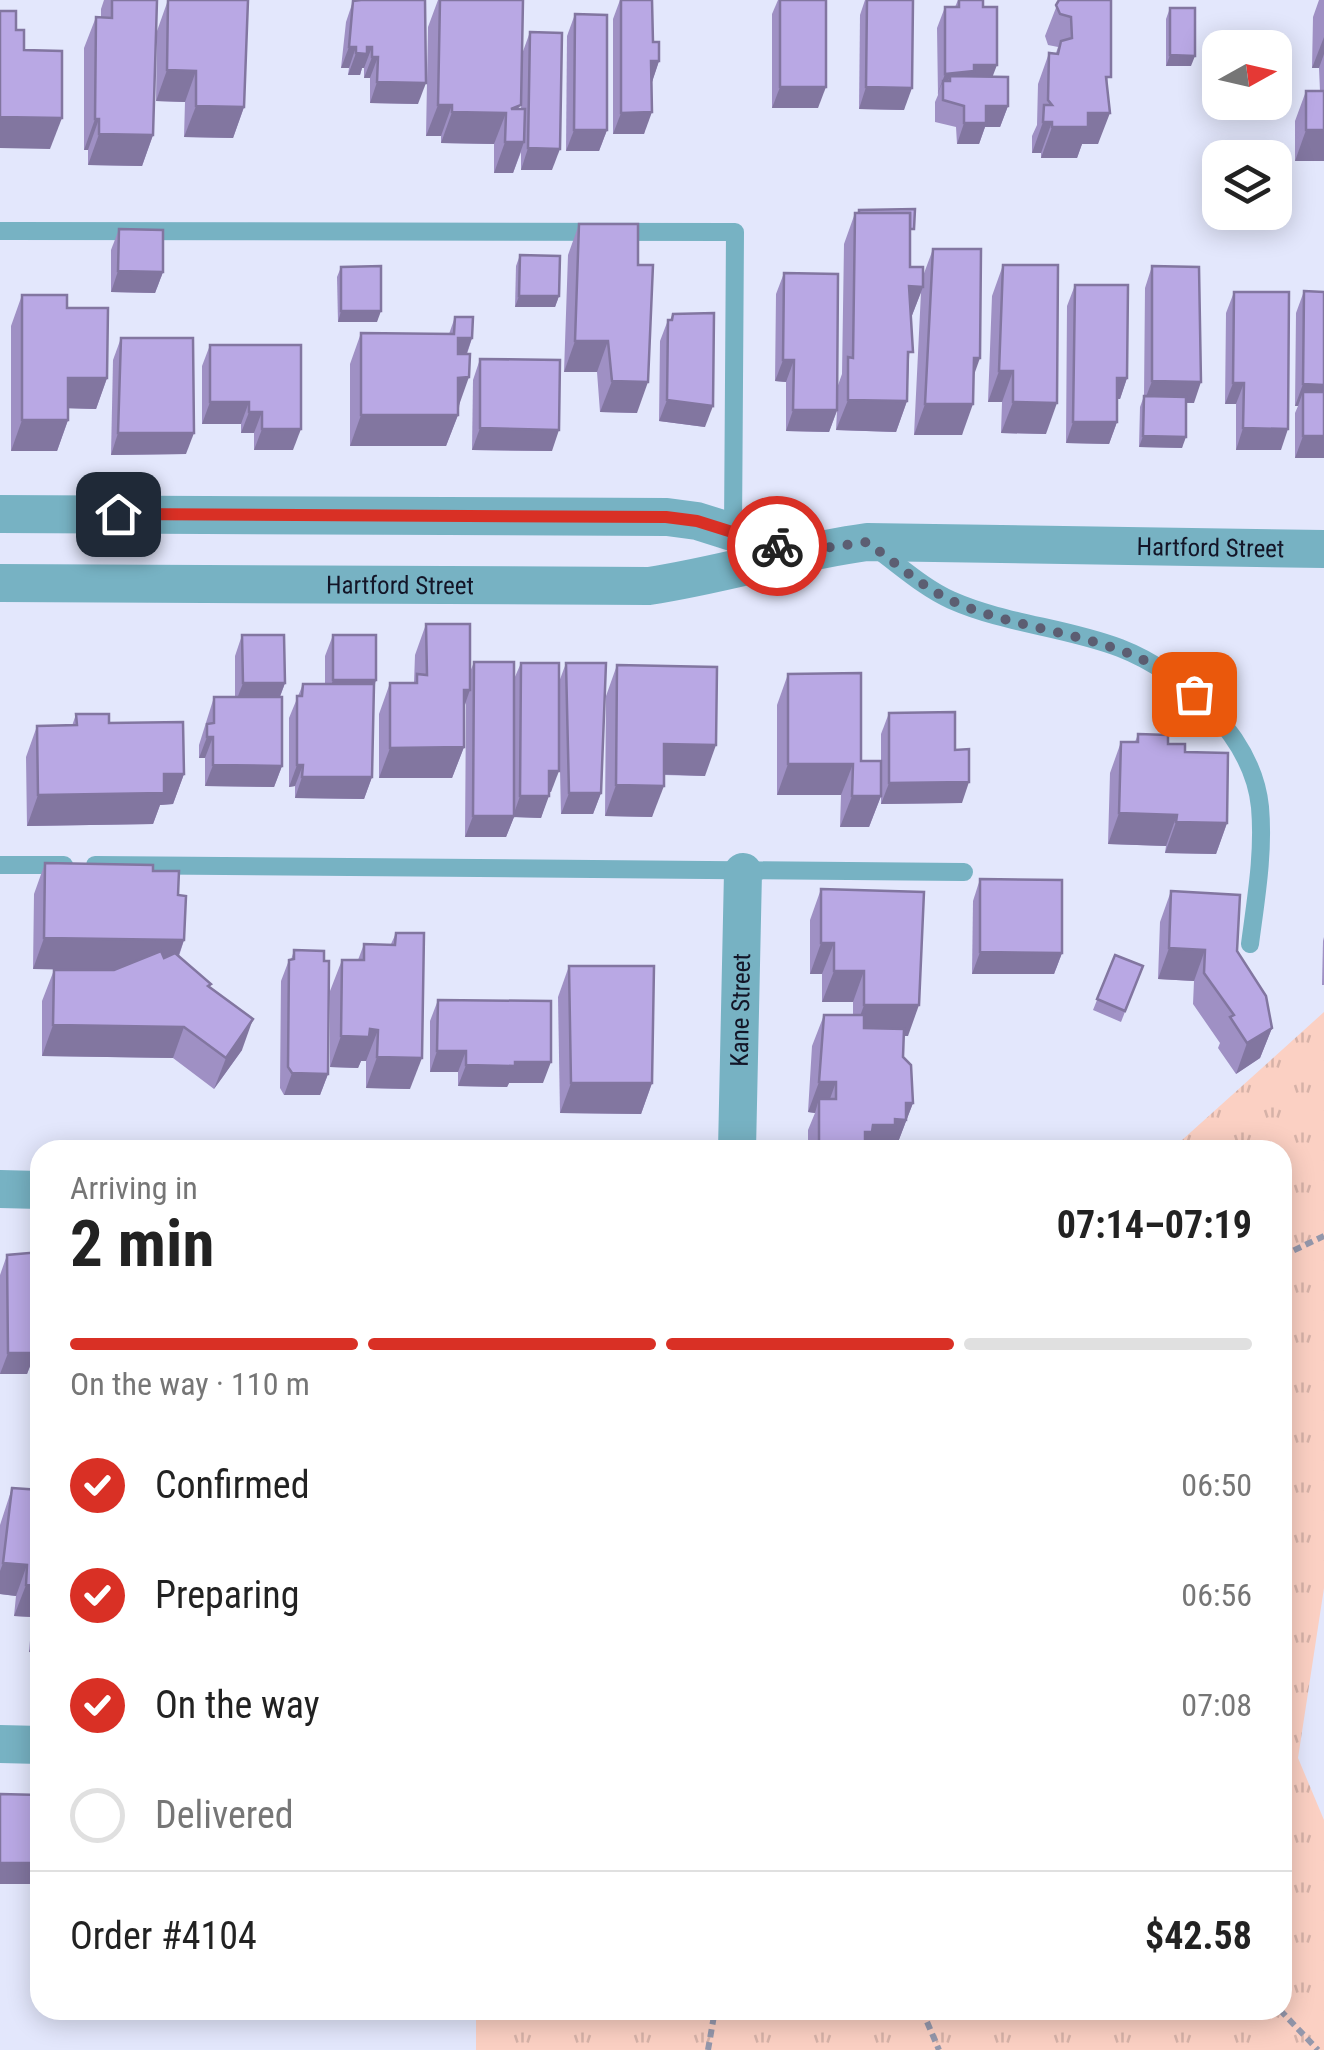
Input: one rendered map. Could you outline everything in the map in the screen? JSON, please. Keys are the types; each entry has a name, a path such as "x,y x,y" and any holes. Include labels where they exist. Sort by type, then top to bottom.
{"street":[{"name":"Hartford Street","path":"0,514 666,517 733,532 795,552"},
{"name":"Hartford Street","path":"0,583 649,586 708,578 795,552 867,542 1324,549"},
{"name":"Kane Street","path":"736,1140 742,872"},
{"path":"0,1189 30,1190"},
{"path":"0,1744 30,1744"}],"lane":[{"path":"0,230 735,232 733,532"},
{"path":"867,542 948,599 1022,625 1118,647 1174,674 1215,714 1237,743 1260,803 1261,861 1250,944"},
{"path":"0,865 284,863 964,872"}],"path":[{"path":"1292,1251 1324,1236"},
{"path":"708,2050 713,2020"},
{"path":"926,2020 939,2050"},
{"path":"1290,2020 1318,2050"}],"green space":[{"path":"1324,1012 1324,1588 1298,1758 1324,1820 1324,2050 476,2050 476,2020 1292,2020 1292,1140 1182,1140"}],"building":[{"path":"112,0 157,0 153,135 99,134 99,119 95,119 96,17 112,18"},
{"path":"168,0 248,0 244,107 196,106 196,71 167,70"},
{"path":"425,0 426,83 377,82 378,57 372,57 372,47 367,47 367,54 356,53 356,47 349,47 353,1"},
{"path":"440,0 523,0 521,105 511,109 525,109 524,142 505,142 506,113 452,112 452,105 438,105"},
{"path":"621,0 652,0 653,42 659,42 659,61 651,61 652,112 621,113"},
{"path":"780,0 826,0 826,87 780,87"},
{"path":"867,0 913,0 912,88 866,87"},
{"path":"959,0 983,0 983,7 997,7 997,65 974,65 974,71 945,74 945,7 959,7"},
{"path":"1059,0 1111,0 1111,77 1106,77 1110,113 1088,113 1088,127 1052,127 1052,122 1043,122 1044,105 1052,105 1048,100 1049,53 1058,54 1061,41 1072,38 1071,17 1060,14 1056,5"},
{"path":"1170,8 1195,8 1195,56 1170,55"},
{"path":"0,11 16,11 16,30 24,30 24,50 62,51 62,118 0,117"},
{"path":"575,14 607,15 607,130 574,130"},
{"path":"530,32 562,33 560,149 528,148"},
{"path":"950,76 1008,77 1008,106 986,106 986,123 964,123 964,106 943,100 943,81 950,81"},
{"path":"1306,91 1324,91 1324,130 1306,130"},
{"path":"915,209 914,229 910,229 910,213 859,213 859,210"},
{"path":"855,213 910,213 910,267 923,267 923,287 909,286 913,352 908,352 907,401 848,400 848,357 853,358"},
{"path":"579,224 638,224 638,265 653,265 648,382 612,381 608,341 575,341"},
{"path":"119,229 163,230 163,272 118,271"},
{"path":"933,249 981,249 980,358 974,358 973,404 925,404"},
{"path":"520,255 560,256 559,296 519,296"},
{"path":"1003,265 1058,265 1057,403 1013,402 1013,371 999,371"},
{"path":"381,266 381,311 341,311 341,267"},
{"path":"1152,266 1199,267 1201,382 1152,381"},
{"path":"784,273 838,274 837,410 793,410 794,360 783,360"},
{"path":"1075,285 1128,285 1127,378 1117,378 1117,422 1073,422"},
{"path":"1304,291 1324,292 1324,385 1303,384"},
{"path":"1234,292 1289,292 1288,429 1243,428 1244,383 1233,383"},
{"path":"22,295 67,295 67,308 108,308 107,378 68,378 68,420 22,420"},
{"path":"714,313 713,406 667,400 668,320 672,320 673,314"},
{"path":"455,317 473,317 472,338 458,338 458,354 470,354 469,377 458,378 458,415 361,415 361,333 454,334"},
{"path":"121,338 193,338 194,433 118,433"},
{"path":"210,345 301,345 301,429 262,429 262,412 249,412 249,402 210,402"},
{"path":"480,359 560,360 559,430 480,428"},
{"path":"1303,392 1324,392 1324,436 1303,436"},
{"path":"1144,396 1186,397 1186,437 1143,436"},
{"path":"426,624 470,624 470,690 464,690 464,747 390,748 390,683 417,683 417,674 427,675"},
{"path":"242,635 284,635 285,683 243,683"},
{"path":"333,635 376,635 376,680 333,680"},
{"path":"474,662 514,662 514,816 473,816"},
{"path":"521,663 559,663 559,771 549,771 549,796 520,796"},
{"path":"566,663 606,663 601,793 569,793"},
{"path":"617,665 717,667 716,745 664,744 664,786 616,785"},
{"path":"861,673 861,761 881,761 881,796 852,796 853,764 788,764 788,674"},
{"path":"303,684 374,684 372,777 302,777 303,765 297,765 297,696 302,696"},
{"path":"214,697 282,697 282,766 213,765 213,737 207,737 207,724 214,723"},
{"path":"955,712 955,750 969,749 969,782 889,783 889,713"},
{"path":"76,714 109,714 109,723 183,722 184,774 164,774 164,793 38,795 37,726 77,725"},
{"path":"1138,734 1168,735 1168,744 1185,744 1185,752 1228,753 1227,823 1176,822 1177,815 1119,813 1121,742 1138,742"},
{"path":"45,863 153,865 153,871 179,871 178,895 186,896 184,940 44,938"},
{"path":"980,879 1062,880 1062,953 980,952"},
{"path":"821,889 924,892 919,1005 864,1005 864,971 834,971 834,943 821,943"},
{"path":"1171,891 1240,895 1237,951 1266,996 1272,1028 1247,1043 1230,1017 1234,1015 1204,973 1205,950 1169,948"},
{"path":"396,933 424,933 422,1058 377,1057 378,1030 370,1029 369,1037 341,1036 342,960 364,960 364,944 395,945"},
{"path":"294,950 324,951 324,961 329,961 328,1074 292,1073 288,1067 289,960 294,959"},
{"path":"161,951 164,958 175,953 211,984 208,986 253,1019 226,1058 184,1027 53,1025 54,970 114,970"},
{"path":"1115,955 1143,966 1125,1011 1097,999"},
{"path":"569,966 654,966 652,1083 571,1083"},
{"path":"438,1000 551,1001 551,1062 466,1065 466,1051 437,1051"},
{"path":"824,1015 864,1015 864,1028 904,1029 903,1057 911,1065 913,1103 906,1103 906,1120 895,1119 895,1125 873,1125 872,1132 865,1132 865,1140 819,1140 819,1099 836,1099 836,1082 819,1082"},
{"path":"30,1253 30,1353 8,1353 7,1255"},
{"path":"12,1488 30,1489 30,1585 26,1585 27,1565 3,1563"},
{"path":"0,1794 30,1795 30,1863 0,1863"}],"way so far":[{"path":"777,546 795,552 867,542 948,599 1022,625 1118,647 1174,674 1194,694"}],"route":[{"path":"118,514 666,517 697,521 777,546"}]}
